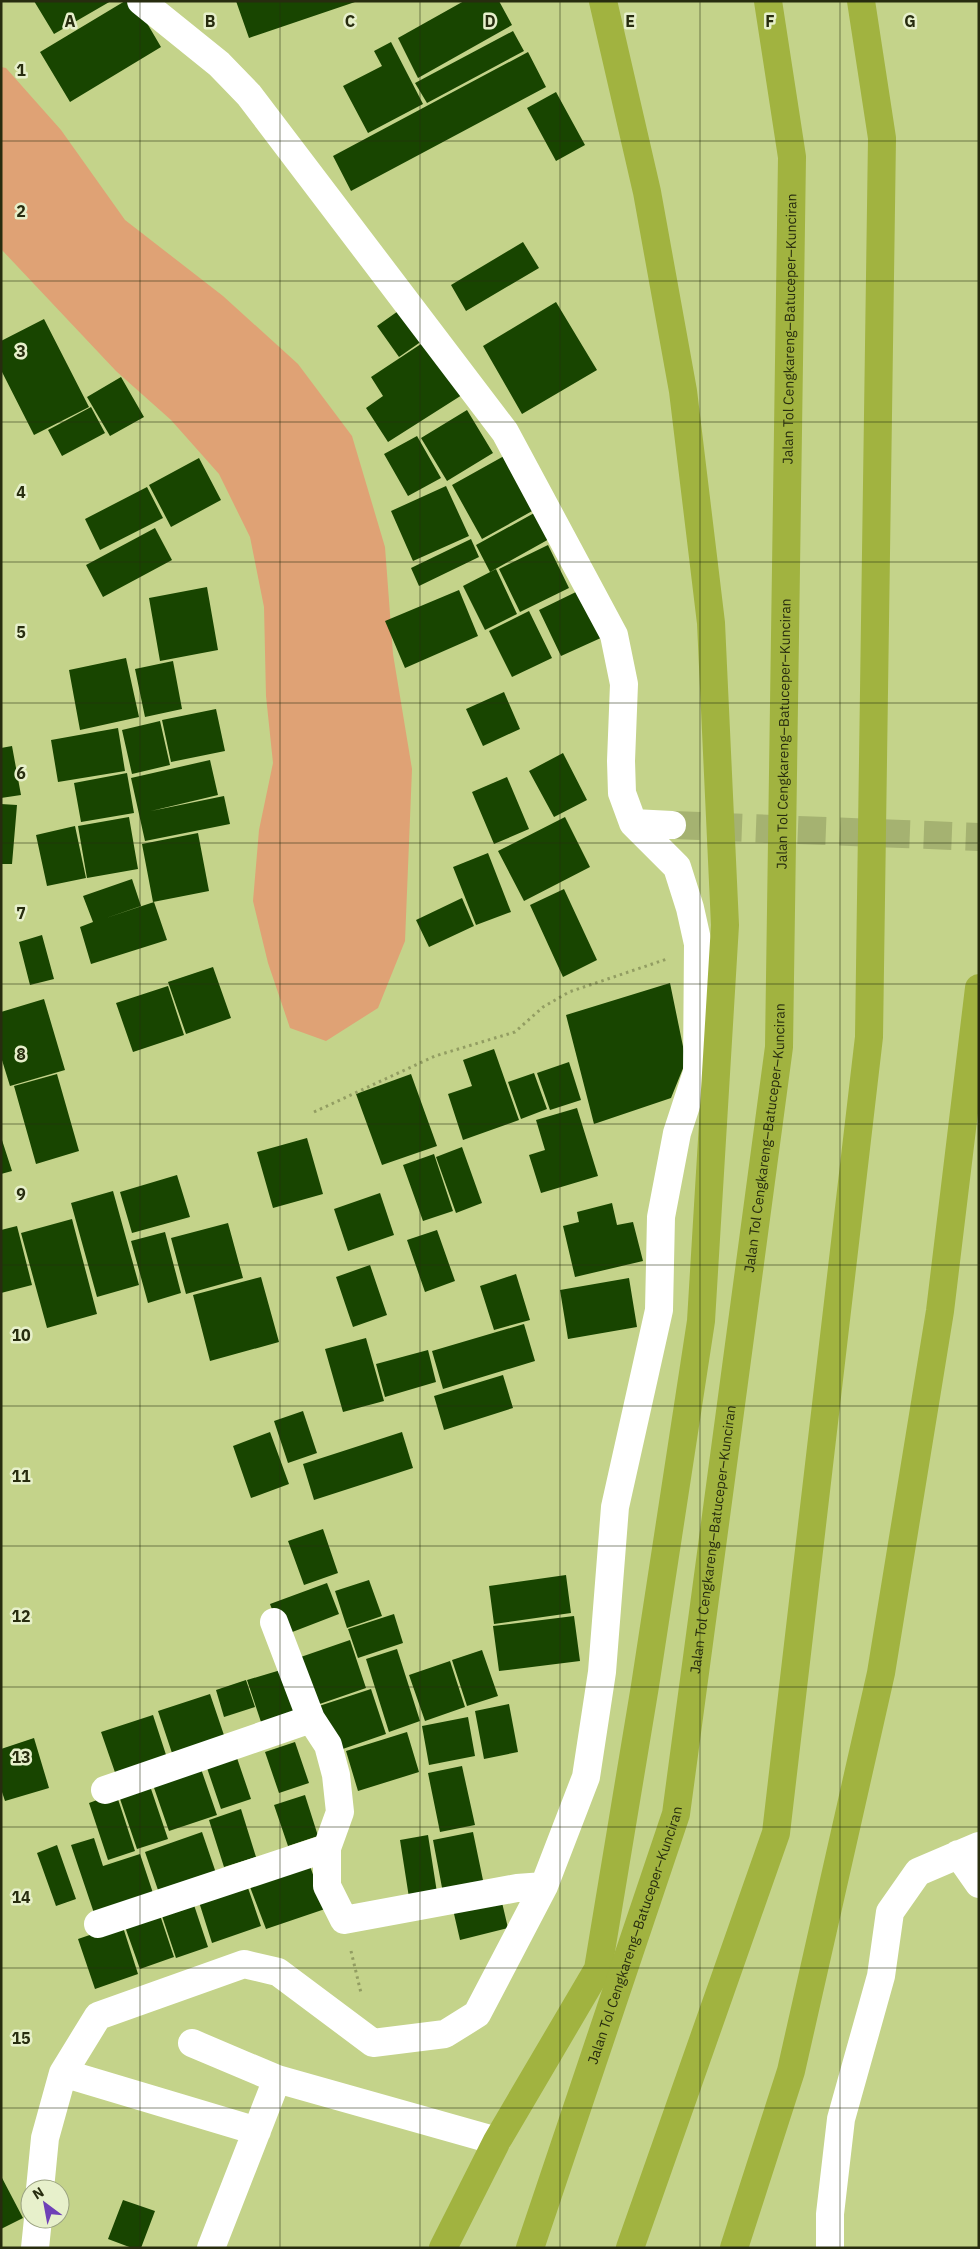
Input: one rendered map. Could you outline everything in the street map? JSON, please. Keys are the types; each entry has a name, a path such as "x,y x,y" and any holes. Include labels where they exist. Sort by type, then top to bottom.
{"highway":[{"path":"443,2248 497,2141 598,1969 645,1686 701,1321 726,925 711,623 683,391 647,192 603,1"},
{"name":"Jalan Tol Cengkareng–Batuceper–Kunciran","path":"530,2248 676,1814 779,1047 792,157 768,1"},
{"path":"630,2248 776,1833 870,1038 882,138 861,1"},
{"path":"734,2248 792,2071 881,1672 940,1311 979,988"}],"street":[{"path":"41,2179 44,2138 63,2073 98,2016 244,1964 278,1972 372,2043 445,2034 477,2014 544,1886 586,1777 602,1672 615,1507 659,1310 661,1217 675,1142 697,1072 698,944 690,908 677,867 633,823 622,793 621,762 624,684 614,635 505,432 249,95 219,64 141,1"},
{"path":"633,823 672,825"},
{"path":"274,1622 311,1719 328,1745 336,1775 340,1812 327,1848 327,1886 344,1920 517,1888 544,1886"},
{"path":"105,1790 311,1719"},
{"path":"98,1924 327,1848"},
{"path":"830,2248 830,2214 841,2119 881,1976 890,1912 918,1872 969,1850 979,1884"},
{"path":"192,2043 277,2079 497,2141"},
{"path":"63,2073 256,2131"},
{"path":"210,2248 277,2079"},
{"path":"35,2248 37,2229"}],"path":[{"path":"314,1112 435,1056 515,1032 543,1007 570,992 655,965 698,944"},
{"path":"344,1920 362,1995"}],"shaded area":[{"path":"1,67 6,68 61,130 125,220 223,296 298,364 352,436 385,547 393,654 412,769 405,941 378,1008 326,1041 290,1028 268,963 253,901 259,830 273,763 266,696 264,607 250,537 219,474 171,420 116,371 1,249"}],"building":[{"path":"34,1 111,1 54,34"},
{"path":"125,1 134,1 161,47 70,102 40,52"},
{"path":"236,1 355,1 355,2 249,38"},
{"path":"464,1 499,1 512,25 418,78 398,38"},
{"path":"513,31 524,51 427,103 415,83"},
{"path":"391,42 423,104 368,133 343,86 382,66 374,51"},
{"path":"528,52 546,87 351,191 333,156"},
{"path":"556,92 585,145 556,161 527,108"},
{"path":"523,242 539,268 466,311 451,285"},
{"path":"556,302 597,370 522,414 483,346"},
{"path":"401,309 422,341 399,357 377,326"},
{"path":"44,319 89,407 34,435 1,370 1,341"},
{"path":"427,340 462,395 388,442 366,408 383,396 371,377"},
{"path":"121,377 144,417 110,436 87,397"},
{"path":"91,407 105,433 62,456 48,430"},
{"path":"467,410 493,453 447,481 421,438"},
{"path":"417,436 441,478 408,496 384,454"},
{"path":"504,456 534,510 482,539 452,485"},
{"path":"199,458 221,500 171,527 149,485"},
{"path":"446,486 469,536 413,561 391,511"},
{"path":"147,487 163,518 100,550 85,519"},
{"path":"536,512 551,538 490,572 476,545"},
{"path":"155,528 172,560 103,597 86,565"},
{"path":"471,539 479,557 419,586 411,568"},
{"path":"548,545 569,588 520,612 499,569"},
{"path":"496,569 517,614 485,630 463,586"},
{"path":"207,587 218,650 160,661 149,598"},
{"path":"459,590 478,636 405,668 385,621"},
{"path":"580,590 603,637 561,656 539,610"},
{"path":"529,611 552,658 512,677 489,631"},
{"path":"126,658 139,717 80,730 69,670"},
{"path":"173,661 182,709 145,717 135,669"},
{"path":"504,692 520,729 483,746 466,709"},
{"path":"216,709 225,751 171,762 162,720"},
{"path":"160,721 170,765 132,774 122,730"},
{"path":"118,728 125,771 58,782 51,740"},
{"path":"12,746 21,795 1,798 1,748"},
{"path":"563,753 587,800 554,817 529,771"},
{"path":"210,760 218,795 151,811 224,796 230,824 145,841 131,778"},
{"path":"127,773 134,813 81,822 74,783"},
{"path":"507,777 529,829 494,844 472,792"},
{"path":"1,804 17,805 12,864 1,864"},
{"path":"129,817 138,869 87,878 78,826"},
{"path":"565,817 590,867 524,901 498,851"},
{"path":"75,826 86,878 47,886 36,835"},
{"path":"198,833 209,891 153,902 142,844"},
{"path":"488,853 511,912 476,925 453,867"},
{"path":"132,879 141,906 106,918 154,902 167,940 91,964 80,927 93,922 83,896"},
{"path":"564,889 597,960 563,977 530,905"},
{"path":"462,898 474,926 429,947 416,920"},
{"path":"42,935 54,979 30,985 19,942"},
{"path":"213,967 231,1018 186,1034 168,982"},
{"path":"670,983 686,1061 671,1098 594,1124 566,1015"},
{"path":"168,986 184,1035 133,1052 116,1003"},
{"path":"44,999 65,1070 10,1086 1,1057 1,1012"},
{"path":"494,1049 519,1120 463,1140 448,1094 472,1086 463,1060"},
{"path":"569,1062 581,1100 550,1110 537,1073"},
{"path":"534,1073 547,1109 521,1119 508,1082"},
{"path":"57,1074 79,1151 36,1164 14,1086"},
{"path":"411,1074 437,1146 382,1165 356,1094"},
{"path":"577,1108 598,1176 541,1193 529,1155 545,1150 536,1120"},
{"path":"1,1137 12,1171 1,1174"},
{"path":"307,1138 323,1194 273,1208 257,1152"},
{"path":"462,1147 482,1203 456,1213 436,1157"},
{"path":"434,1154 453,1211 423,1221 403,1165"},
{"path":"177,1175 190,1217 132,1233 120,1192"},
{"path":"113,1191 139,1285 97,1297 71,1203"},
{"path":"380,1193 394,1235 348,1251 334,1209"},
{"path":"612,1203 617,1225 633,1222 643,1261 575,1277 563,1226 579,1222 577,1212"},
{"path":"72,1219 97,1314 47,1328 21,1233"},
{"path":"228,1223 243,1278 186,1294 171,1238"},
{"path":"17,1226 32,1285 1,1293 1,1230"},
{"path":"437,1230 455,1281 425,1292 407,1240"},
{"path":"165,1232 181,1293 148,1303 131,1241"},
{"path":"370,1265 387,1315 353,1327 336,1277"},
{"path":"516,1274 530,1320 494,1330 480,1286"},
{"path":"261,1277 279,1342 210,1361 193,1295"},
{"path":"629,1278 637,1327 568,1339 560,1290"},
{"path":"524,1324 535,1361 443,1389 432,1351"},
{"path":"366,1338 384,1401 343,1412 325,1349"},
{"path":"428,1350 436,1382 385,1397 376,1364"},
{"path":"503,1375 513,1408 444,1430 434,1396"},
{"path":"303,1411 317,1453 288,1463 274,1421"},
{"path":"270,1432 289,1484 251,1498 233,1446"},
{"path":"402,1432 413,1468 314,1500 303,1464"},
{"path":"323,1529 338,1573 304,1585 288,1541"},
{"path":"566,1575 571,1613 494,1624 489,1586"},
{"path":"369,1580 382,1616 347,1628 335,1591"},
{"path":"327,1583 339,1614 282,1636 270,1604"},
{"path":"394,1614 403,1643 358,1658 348,1629"},
{"path":"574,1616 580,1661 499,1671 493,1626"},
{"path":"350,1640 366,1688 311,1707 295,1659"},
{"path":"397,1649 420,1721 389,1732 366,1659"},
{"path":"482,1650 498,1696 467,1706 452,1660"},
{"path":"450,1661 465,1707 425,1721 409,1675"},
{"path":"284,1669 299,1717 263,1728 247,1680"},
{"path":"246,1680 255,1707 224,1717 216,1690"},
{"path":"371,1689 386,1734 334,1752 319,1706"},
{"path":"210,1694 227,1744 175,1762 158,1711"},
{"path":"509,1704 518,1752 484,1759 475,1711"},
{"path":"153,1715 169,1764 118,1781 101,1732"},
{"path":"468,1717 475,1756 429,1765 422,1726"},
{"path":"407,1732 419,1772 358,1791 346,1751"},
{"path":"34,1738 49,1788 5,1801 1,1789 1,1749"},
{"path":"295,1742 309,1783 279,1793 265,1752"},
{"path":"237,1758 251,1799 221,1809 207,1768"},
{"path":"200,1766 217,1815 169,1831 152,1782"},
{"path":"462,1766 475,1825 440,1832 428,1773"},
{"path":"149,1783 168,1839 137,1849 118,1793"},
{"path":"116,1793 135,1851 108,1860 89,1803"},
{"path":"305,1795 318,1836 288,1846 274,1805"},
{"path":"241,1809 256,1857 224,1867 209,1820"},
{"path":"202,1832 216,1873 159,1893 145,1852"},
{"path":"473,1832 484,1885 443,1893 433,1840"},
{"path":"428,1835 438,1899 410,1904 400,1840"},
{"path":"94,1838 103,1866 140,1854 155,1899 96,1919 71,1845"},
{"path":"57,1845 76,1899 56,1906 37,1853"},
{"path":"310,1866 325,1909 266,1929 250,1887"},
{"path":"247,1885 261,1926 212,1943 199,1902"},
{"path":"500,1894 508,1928 460,1940 452,1905"},
{"path":"193,1902 208,1947 176,1958 161,1913"},
{"path":"159,1912 174,1957 140,1969 124,1924"},
{"path":"122,1924 138,1974 95,1989 78,1939"},
{"path":"1,2176 20,2212 20,2220 1,2229"},
{"path":"123,2200 155,2211 141,2248 132,2248 108,2239"}],"tunnel":[{"path":"672,825 979,837"}]}
